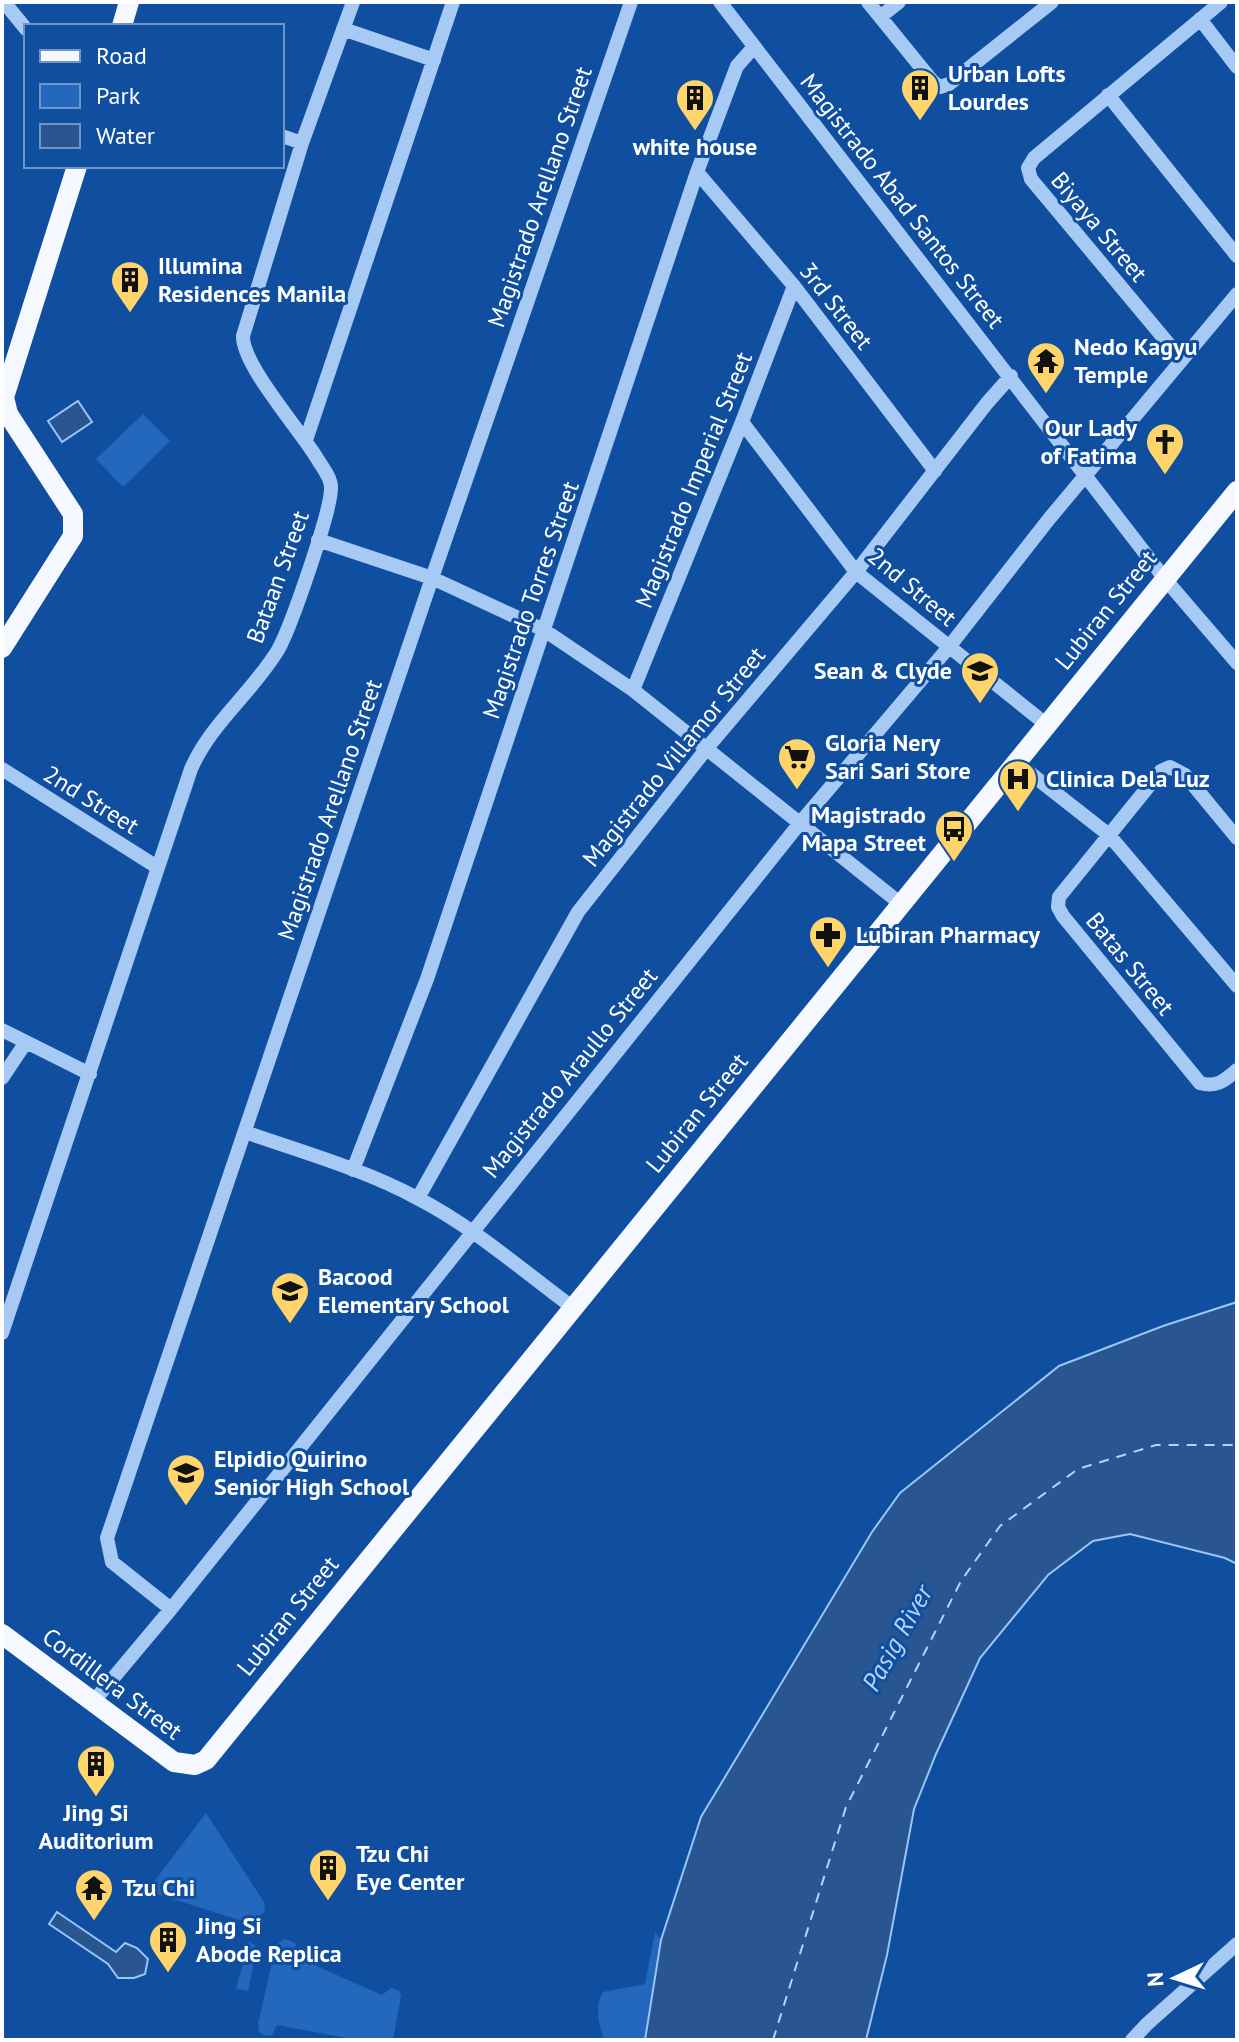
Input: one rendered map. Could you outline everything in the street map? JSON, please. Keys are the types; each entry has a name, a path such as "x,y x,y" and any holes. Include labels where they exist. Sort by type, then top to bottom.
{"main road":[{"path":"123,24 129,2"},
{"path":"2,648 73,536 73,514 3,402 76,168"},
{"name":"Lubiran Street","path":"195,1765 206,1760 215,1750 1237,491"},
{"name":"Cordillera Street","path":"2,1634 174,1762 195,1765"}],"street":[{"path":"4,2 24,27"},
{"name":"Bataan Street","path":"2,1333 198,753 279,649 330,498 331,482 306,440 247,358 243,344 245,328 302,143 353,2"},
{"path":"306,440 453,2"},
{"name":"Magistrado Arellano Street","path":"171,1609 112,1562 107,1538 631,2"},
{"name":"Magistrado Abad Santos Street","path":"720,2 1165,579 1237,663"},
{"path":"868,2 940,87 949,84 1052,2"},
{"path":"880,17 899,2"},
{"name":"Biyaya Street","path":"1182,360 1031,179 1028,168 1034,158 1221,2"},
{"path":"1200,19 1237,67"},
{"path":"343,29 434,60"},
{"name":"Magistrado Torres Street","path":"353,1170 427,979 697,172 737,66 754,47"},
{"path":"1108,95 1237,256"},
{"path":"284,137 302,143"},
{"name":"3rd Street","path":"697,172 794,286 935,471"},
{"name":"Magistrado Imperial Street","path":"633,690 794,286"},
{"path":"1086,474 1237,294"},
{"name":"Magistrado Villamor Street","path":"418,1198 578,912 707,748 856,572 1011,376"},
{"name":"2nd Street","path":"742,422 856,572 1047,725"},
{"name":"Magistrado Araullo Street","path":"93,1702 171,1609 800,823 949,647 1086,474"},
{"path":"318,540 432,578 544,630 633,690 901,904"},
{"path":"1016,762 1109,835 1237,986"},
{"name":"Batas Street","path":"1237,838 1185,775 1170,767 1161,771 1059,897 1058,907 1200,1083 1210,1086 1223,1082 1237,1070"},
{"name":"2nd Street","path":"2,769 157,867"},
{"path":"2,1030 90,1074"},
{"path":"2,1078 26,1042"},
{"path":"245,1132 353,1170 418,1198 572,1307"},
{"path":"1132,2040 1237,1944"}],"green space":[{"path":"143,414 170,441 123,487 96,459"},
{"path":"206,1813 264,1902 265,1911 256,1921 249,1923 147,1891"},
{"path":"655,1932 661,1940 645,2040 604,2040 599,2022 600,1998 603,1992 645,1984"},
{"path":"285,1939 295,1943 298,1950 296,1957 382,1995 391,1988 399,1991 401,1996 393,2040 358,2040 277,2025 272,2035 265,2036 259,2032 258,2024 276,1945"},
{"path":"249,1941 257,1947 248,1991 236,1989"}],"water":[{"path":"78,401 92,422 62,442 48,421"},
{"name":"Pasig River","path":"1237,1302 1237,1564 1225,1558 1130,1534 1093,1541 1048,1575 980,1658 914,1809 887,1955 866,2040 645,2040 661,1940 701,1817 872,1532 900,1493 1059,1366 1163,1326"},
{"path":"57,1912 116,1952 125,1943 137,1948 148,1959 145,1974 118,1978 108,1964 49,1924"}],"ferry route":[{"path":"773,2040 846,1807 961,1581 1000,1526 1078,1469 1156,1445 1237,1445"}],"place":[{"name":"Urban Lofts Lourdes","path":"920,122"},
{"name":"white house","path":"695,132"},
{"name":"Illumina Residences Manila","path":"130,314"},
{"name":"Nedo Kagyu Temple","path":"1046,395"},
{"name":"Our Lady of Fatima","path":"1165,476"},
{"name":"Sean & Clyde","path":"980,705"},
{"name":"Gloria Nery Sari Sari Store","path":"797,791"},
{"name":"Clinica Dela Luz","path":"1018,813"},
{"name":"Magistrado Mapa Street","path":"954,863"},
{"name":"Lubiran Pharmacy","path":"828,969"},
{"name":"Bacood Elementary School","path":"290,1325"},
{"name":"Elpidio Quirino Senior High School","path":"186,1507"},
{"name":"Jing Si Auditorium","path":"96,1798"},
{"name":"Tzu Chi Eye Center","path":"328,1902"},
{"name":"Tzu Chi","path":"94,1922"},
{"name":"Jing Si Abode Replica","path":"168,1974"}]}
